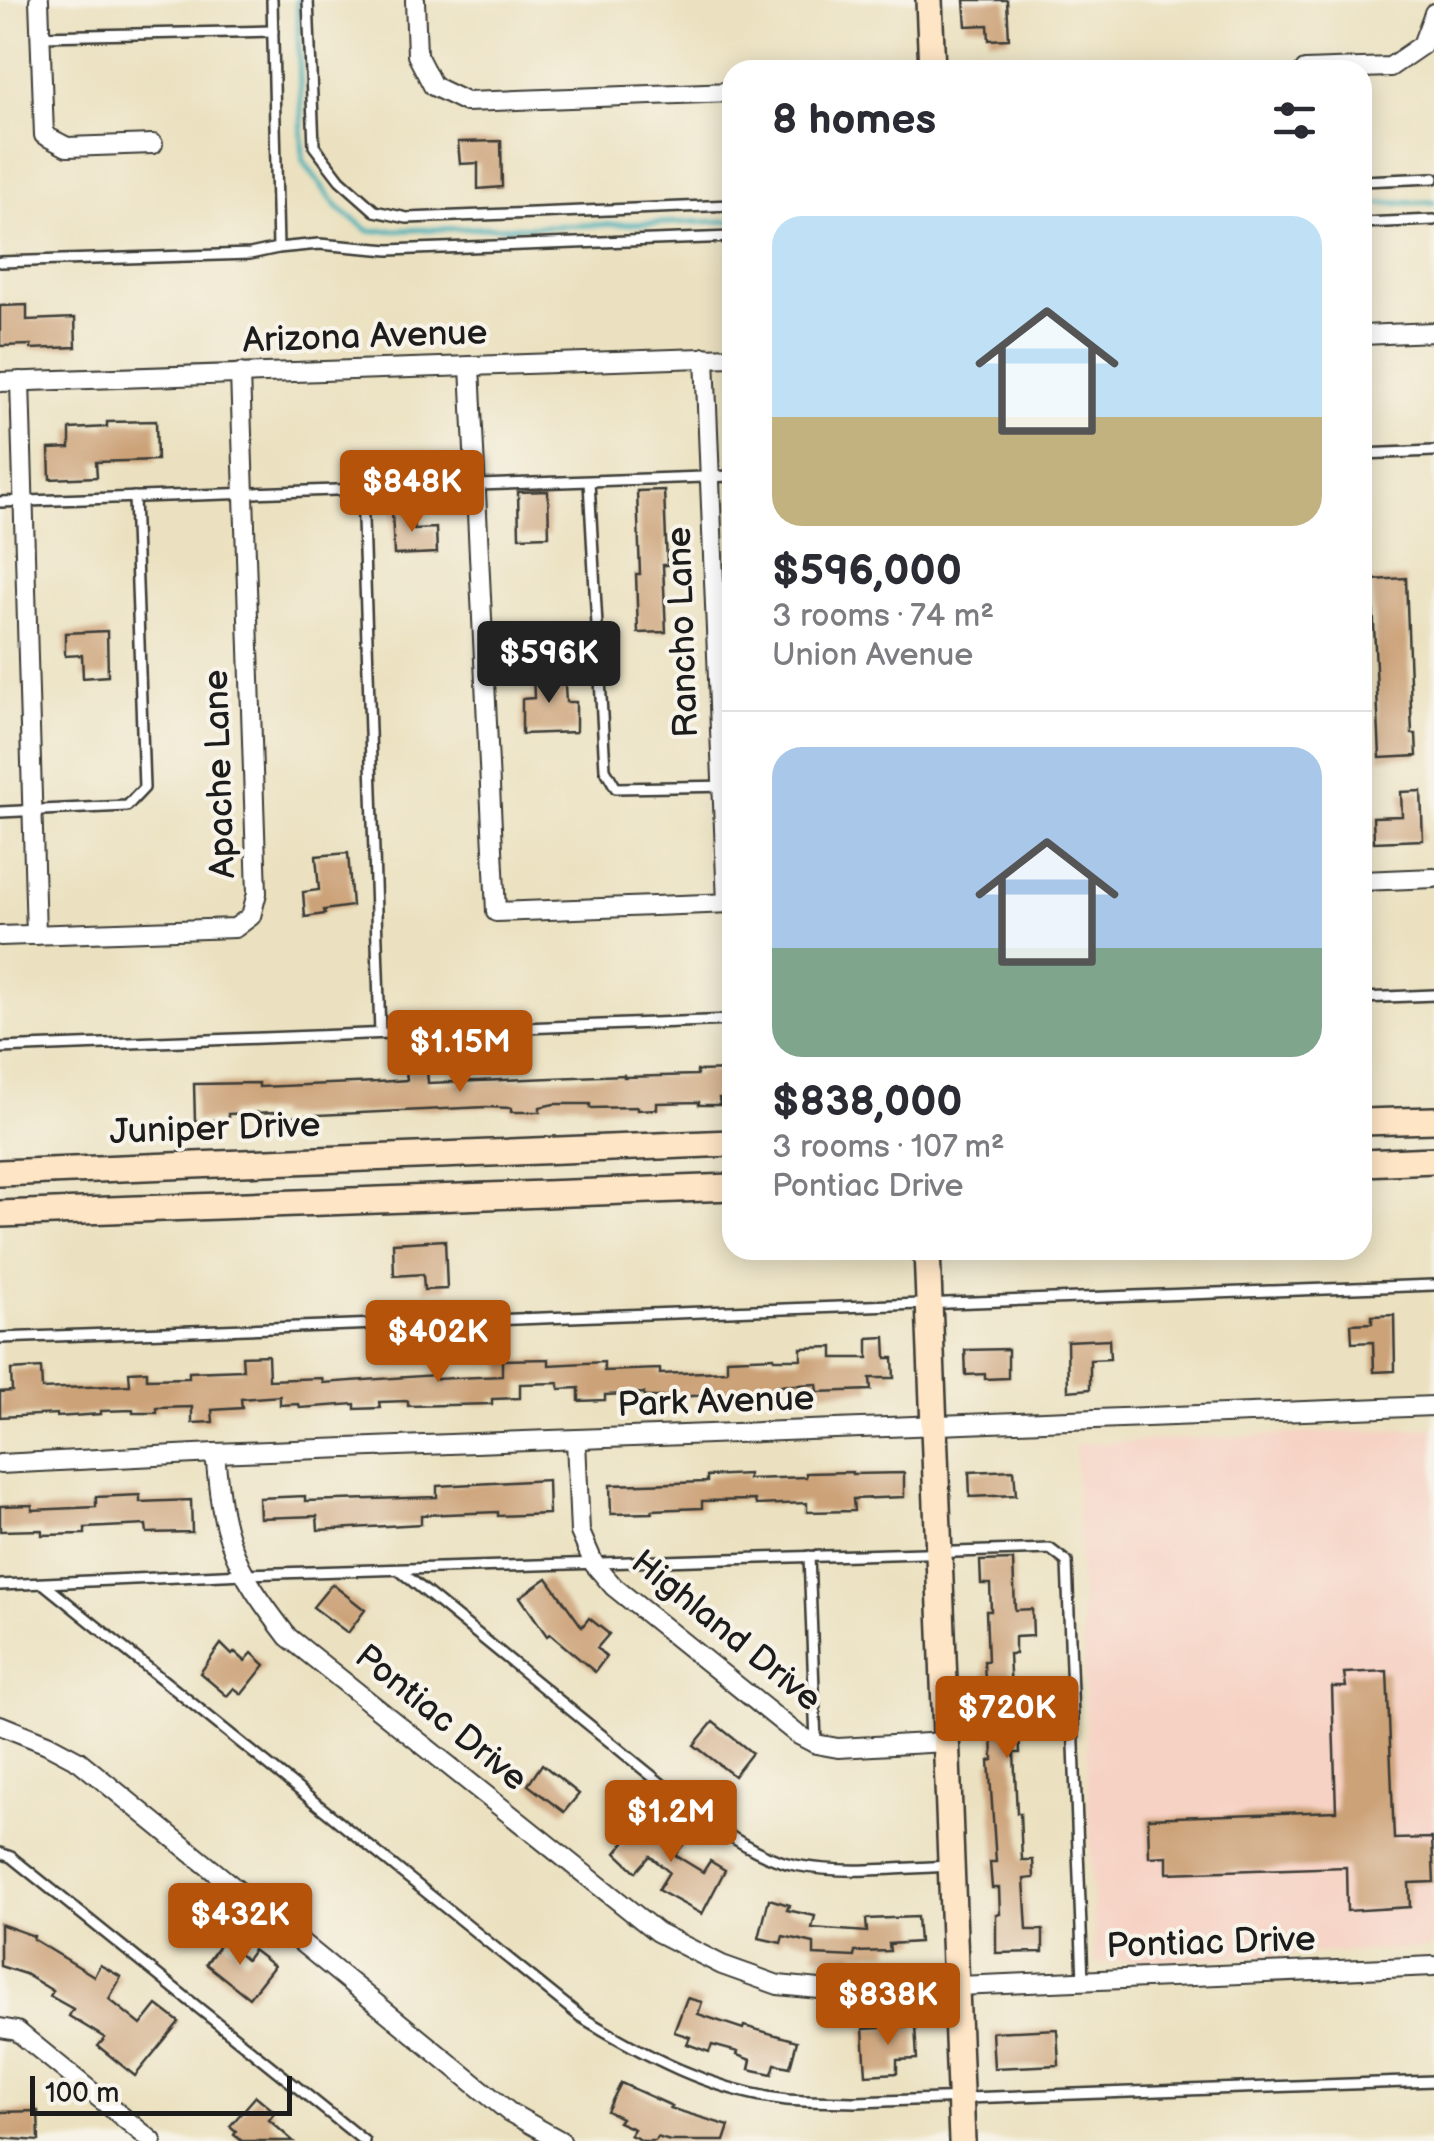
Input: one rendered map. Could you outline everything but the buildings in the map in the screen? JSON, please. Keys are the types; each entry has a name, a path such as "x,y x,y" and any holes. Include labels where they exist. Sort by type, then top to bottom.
{"street":[{"path":"39,0 44,135 67,147 153,144"},
{"path":"415,0 416,55 434,86 466,102 722,92"},
{"path":"929,0 932,60"},
{"path":"1372,67 1390,66 1422,45 1434,13"},
{"path":"1372,335 1434,332"},
{"name":"Arizona Avenue","path":"0,382 722,357"},
{"name":"Rancho Lane","path":"705,358 722,695"},
{"path":"470,366 496,912 722,903"},
{"name":"Apache Lane","path":"0,936 235,928 251,916 256,893 240,374"},
{"path":"20,381 36,935"},
{"path":"1372,881 1434,878"},
{"path":"1372,1122 1434,1120"},
{"name":"Juniper Drive","path":"0,1172 722,1143"},
{"path":"403,1156 404,1200"},
{"path":"1372,1163 1434,1160"},
{"path":"0,1214 722,1188"},
{"path":"927,1260 962,2141"},
{"name":"Park Avenue","path":"0,1464 1434,1406"},
{"name":"Highland Drive","path":"576,1440 580,1532 594,1564 614,1587 797,1734 816,1744 838,1748 946,1742"},
{"name":"Pontiac Drive","path":"215,1453 230,1541 261,1602 288,1637 657,1932 722,1966 778,1984 840,1991 1434,1966"},
{"path":"0,1725 79,1762 509,2112 561,2141"},
{"path":"0,2028 17,2031 152,2141"}],"lane":[{"path":"272,0 278,248"},
{"path":"308,0 314,146 340,180 375,212 407,218 722,205"},
{"path":"40,36 273,31"},
{"path":"1372,181 1434,178"},
{"path":"1372,223 1434,220"},
{"path":"0,262 250,254 319,244 389,250 722,237"},
{"path":"1372,454 1434,451"},
{"path":"0,502 722,476"},
{"path":"590,482 605,769 616,788 722,786"},
{"path":"362,490 380,1033"},
{"path":"0,812 128,806 144,788 134,497"},
{"path":"1372,998 1434,995"},
{"path":"0,1048 722,1020"},
{"path":"0,1338 1434,1285"},
{"path":"0,1586 245,1574 1050,1548 1067,1562 1082,1980"},
{"path":"809,1556 816,1744"},
{"path":"398,1570 712,1825 756,1852 794,1865 842,1870 952,1866"},
{"path":"44,1584 582,2017 668,2066 728,2088 788,2100 857,2102 1434,2081"},
{"path":"0,1853 11,1857 364,2141"}],"shaded area":[{"path":"1434,1428 1434,1948 1095,1963 1075,1444"}],"waterway":[{"path":"297,0 303,161 338,208 369,231 722,221"},
{"path":"1372,204 1434,202"}]}
